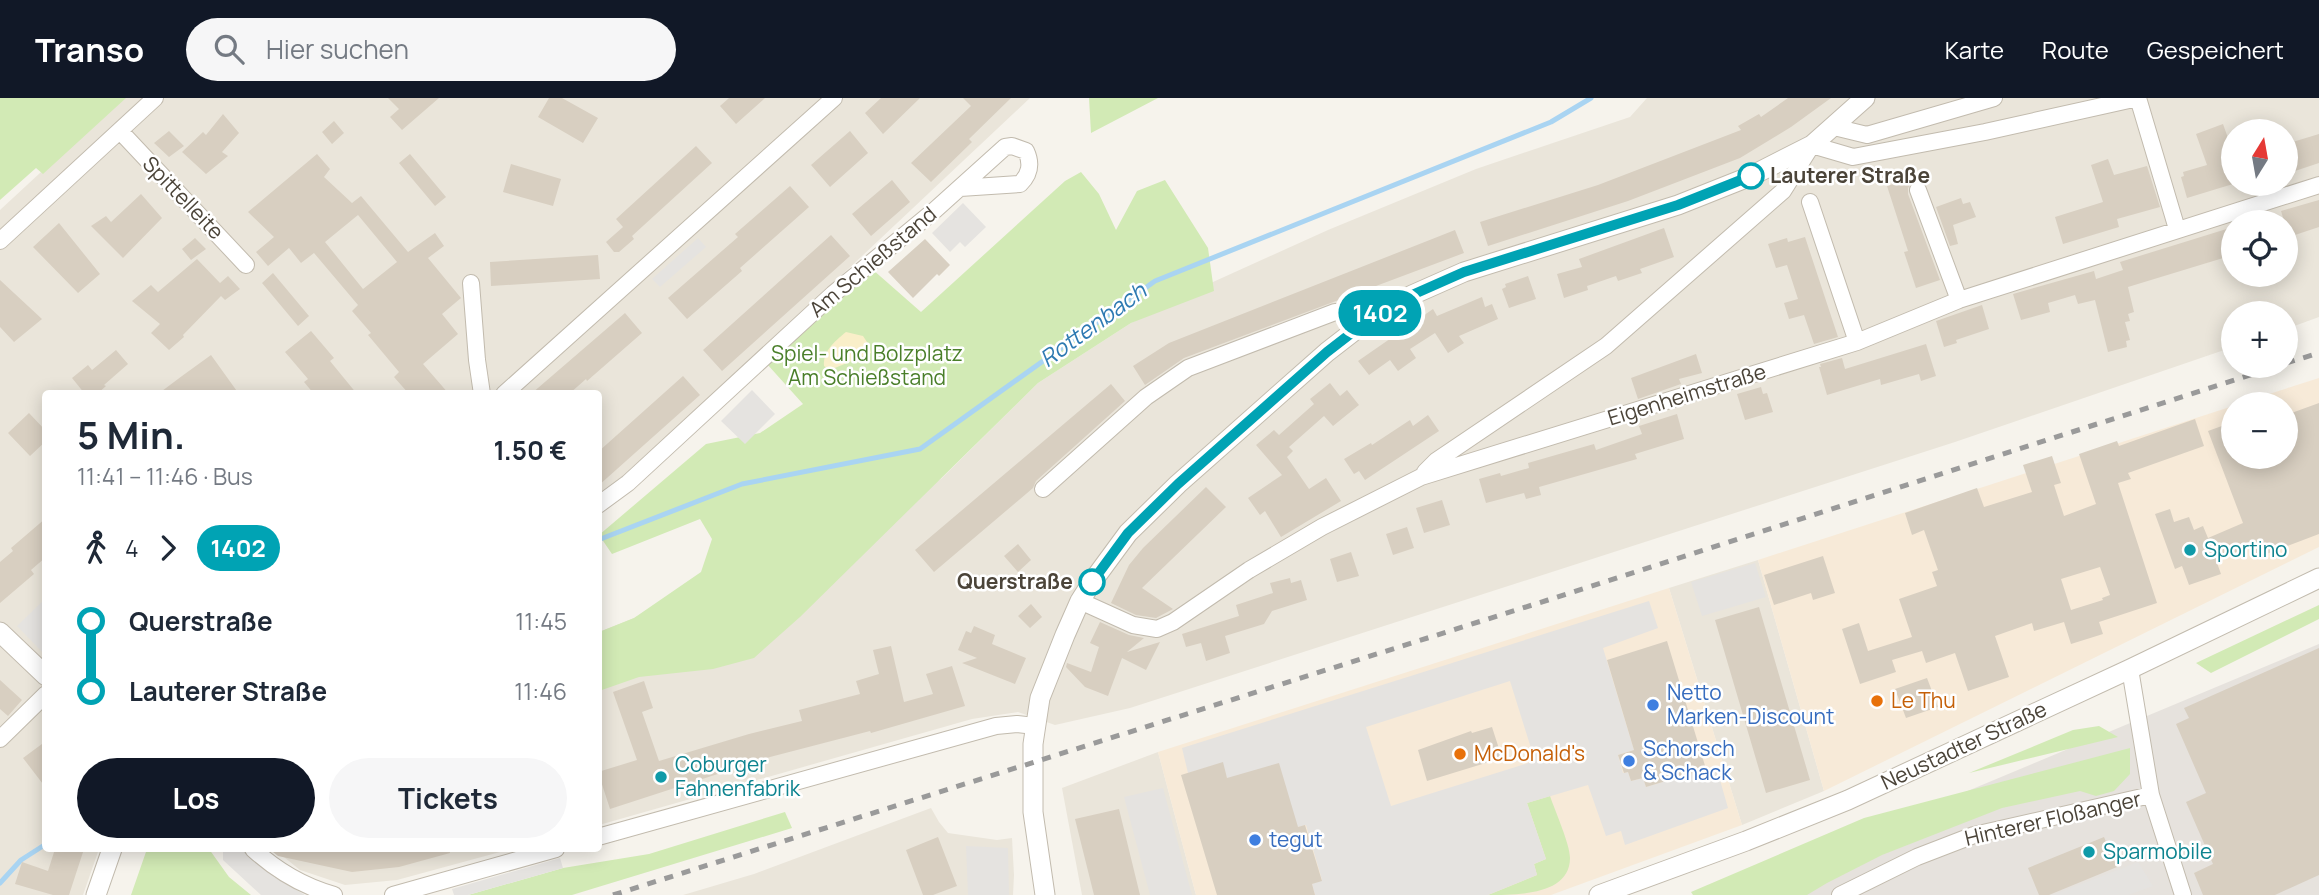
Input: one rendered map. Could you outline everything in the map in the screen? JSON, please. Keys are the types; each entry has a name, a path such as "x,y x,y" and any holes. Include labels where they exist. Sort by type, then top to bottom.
{"street":[{"path":"0,241 155,98"},
{"path":"508,390 834,98"},
{"path":"1045,895 1033,812 1033,744 1044,686 1080,601 1115,547 1178,484 1327,352 1367,321 1412,295 1464,272 1678,205 1751,176 1812,145 1865,98"},
{"path":"1834,127 1867,135 1994,98"},
{"path":"1812,145 1853,158 2138,98 2177,229"},
{"name":"Spittelleite","path":"120,131 246,265"},
{"path":"1420,477 1436,461 1537,395 1624,331 1783,191 1812,145"},
{"name":"Eigenheimstraße","path":"1080,601 1133,625 1157,629 1173,622 1249,570 1322,527 1420,477 1857,342 1959,300 2319,185"},
{"name":"Am Schießstand","path":"602,502 628,483 833,294 960,188"},
{"path":"1918,190 1959,300"},
{"path":"1810,202 1857,342"},
{"path":"471,284 481,390"},
{"path":"1043,489 1146,397 1188,368 1335,312 1345,312 1367,321"},
{"name":"Neustadter Straße","path":"1599,895 1848,800 2130,670 2319,578"},
{"path":"0,632 42,672"},
{"name":"Hinterer Floßanger","path":"2130,670 2151,795 2183,895"},
{"path":"0,739 42,698"},
{"path":"602,836 996,726 1035,726"},
{"name":"Hinterer Floßanger","path":"1840,895 1917,857 1974,835 2151,795"},
{"path":"96,895 111,852"},
{"path":"257,852 287,876 308,888 334,895"},
{"path":"393,895 545,852"}],"shaded area":[{"path":"121,98 1030,98 643,462 602,491 602,390 42,390 42,852 98,852 83,895 0,895 0,210"},
{"path":"1647,98 2319,98 2319,317 2298,325 2298,301 2221,301 2221,351 1955,442 1130,708 1055,725 1018,712 972,719 602,824 602,631 941,479 1038,383 1131,323 1328,230 1476,169 1630,117"},
{"path":"963,203 986,227 965,247 960,242 950,252 932,233"},
{"path":"698,238 706,247 660,287 652,279"},
{"path":"2319,378 2319,547 1824,791 1758,560 2221,410 2221,469 2298,469 2298,392 2275,392"},
{"path":"752,390 775,414 745,444 721,421"},
{"path":"1758,560 1824,791 1742,825 1669,588"},
{"path":"1755,563 1766,597 1702,616 1691,582"},
{"path":"1669,588 1742,825 1551,895 1196,895 1158,752"},
{"path":"1649,601 1658,628 1603,648 1634,750 1618,755 1623,773 1628,772 1631,781 1643,778 1646,787 1716,766 1728,808 1625,845 1621,831 1606,836 1588,785 1527,803 1546,859 1534,864 1537,875 1488,895 1315,895 1312,884 1322,880 1306,825 1298,827 1227,778 1222,763 1188,773 1182,748","holes":["1510,681 1535,761 1391,806 1366,727"]},
{"path":"42,602 42,652 17,626"},
{"path":"2319,644 2319,895 1719,895"},
{"path":"1158,752 1196,895 1082,895 1062,788"},
{"path":"1163,788 1192,895 1150,895 1124,797"},
{"path":"931,808 948,833 997,840 1012,838 1013,895 683,895 754,874"},
{"path":"966,846 1008,848 1009,895 968,895"},
{"path":"223,852 245,852 274,877 305,895 261,895 223,860"},
{"path":"278,852 500,852 397,880 345,885 300,870"},
{"path":"560,858 563,868 468,895 454,895 452,889"},
{"path":"2138,862 2153,886 2128,895 2053,895"}],"green space":[{"path":"0,98 126,98 43,174 36,168 0,200"},
{"path":"1089,98 1158,98 1091,133"},
{"name":"Spiel- und Bolzplatz Am Schießstand","path":"1081,172 1099,194 1116,230 1137,191 1165,180 1208,248 1214,291 1131,323 1038,383 800,617 754,658 713,669 639,677 602,690 602,631 634,618 701,572 712,539 700,519 612,554 602,539 602,532 706,444 760,433 803,404 767,364 872,269 921,312 1065,181"},
{"path":"2319,605 2319,619 2211,673 2196,663"},
{"path":"2099,726 2118,737 1969,773 2073,730"},
{"path":"2130,748 2130,774 2114,791 2096,796 2080,791 2002,808 1882,855 1807,895 1693,895 1691,892 1864,818"},
{"path":"1550,796 1568,845 1568,870 1552,886 1540,890 1488,895 1537,875 1534,864 1546,859 1527,803"},
{"path":"785,812 792,828 572,895 468,895 563,868 649,854"},
{"path":"146,852 211,852 229,877 251,895 131,895"}],"sand":[{"path":"846,332 863,336 871,353 830,370 824,366 827,351"}],"building":[{"path":"388,98 439,98 402,130 390,117 399,109"},
{"path":"549,98 562,98 598,118 583,143 538,117"},
{"path":"729,98 765,98 736,124 720,106"},
{"path":"881,98 920,98 883,134 865,113"},
{"path":"963,98 1011,98 969,139 972,142 931,182 911,163 971,106"},
{"path":"1788,98 1831,98 1791,127 1740,158 1628,201 1488,246 1480,222 1598,185 1741,130 1738,126 1759,114 1761,117"},
{"path":"223,114 239,133 222,152 228,156 206,174 182,152 203,132 206,135"},
{"path":"334,121 344,133 332,144 322,132"},
{"path":"2221,125 2221,188 2187,198 2181,177 2184,176 2183,172 2207,165 2196,134"},
{"path":"169,131 184,146 169,157 154,143"},
{"path":"850,131 868,153 830,187 811,165"},
{"path":"2319,134 2319,163 2298,170 2298,140"},
{"path":"696,146 712,163 632,236 634,239 619,252 614,252 606,242 623,227 616,219"},
{"path":"317,154 330,169 324,177 352,203 361,196 408,252 435,233 444,246 428,258 461,298 442,314 458,334 423,364 446,390 405,390 394,377 399,372 352,311 358,305 314,253 301,263 289,248 268,266 256,252 274,237 248,212","holes":["358,215 397,262 363,289 325,242"]},
{"path":"410,154 446,197 435,206 399,163"},
{"path":"2108,159 2114,175 2147,166 2160,207 2117,219 2119,227 2063,244 2055,217 2103,202 2091,165"},
{"path":"511,164 561,179 553,206 503,192"},
{"path":"1912,178 1908,194 1940,280 1916,288 1904,252 1908,251 1887,186"},
{"path":"892,180 910,202 871,236 852,214"},
{"path":"790,186 809,207 687,319 668,298 738,237 735,234"},
{"path":"141,194 162,218 123,258 91,226 106,216 111,222"},
{"path":"1961,198 1963,204 1970,202 1976,217 1953,225 1958,244 1950,246 1936,207"},
{"path":"2319,200 2319,227 2298,234 2298,210 2284,210"},
{"path":"59,223 100,274 78,293 33,247"},
{"path":"1664,228 1674,257 1640,269 1642,273 1618,281 1616,276 1564,298 1557,274 1582,267 1579,259"},
{"path":"1455,230 1464,253 1184,358 1145,385 1133,366 1169,343"},
{"path":"2221,231 2221,259 2128,287 2134,312 2128,314 2130,321 2125,322 2130,340 2126,341 2127,347 2108,352 2095,300 2078,304 2075,295 2048,303 2050,312 2021,320 2013,294 2094,271 2096,279 2123,270 2120,262"},
{"path":"831,235 850,256 722,371 703,350"},
{"path":"1805,237 1838,337 1814,344 1804,315 1789,319 1784,303 1798,299 1787,265 1776,268 1768,244 1787,238 1788,242"},
{"path":"195,238 206,249 191,260 182,249"},
{"path":"925,239 950,265 913,298 888,272"},
{"path":"598,255 600,279 491,286 490,262"},
{"path":"197,259 220,283 228,276 240,289 225,300 221,296 169,350 151,333 160,324 132,301 151,285 158,292"},
{"path":"273,273 309,316 298,326 262,283"},
{"path":"1528,276 1536,299 1509,308 1502,289 1506,287 1505,284"},
{"path":"0,280 42,319 14,342 0,327"},
{"path":"1482,297 1485,307 1492,304 1498,319 1459,336 1464,343 1448,353 1435,333 1410,349 1416,358 1398,371 1390,360 1369,375 1358,361 1433,309 1437,316"},
{"path":"1982,305 1989,329 1944,347 1936,321"},
{"path":"625,313 642,333 574,390 536,390"},
{"path":"311,331 334,358 330,361 354,390 311,390 304,382 308,379 285,352"},
{"path":"1926,344 1936,376 1921,381 1919,374 1881,385 1880,379 1827,395 1820,364 1842,358 1845,369"},
{"path":"116,350 128,364 102,390 82,390 72,378 88,365 92,370"},
{"path":"1696,354 1702,373 1679,379 1681,384 1638,399 1631,378"},
{"path":"211,355 236,390 163,390"},
{"path":"683,376 700,395 602,482 602,448"},
{"path":"1330,383 1340,396 1347,390 1359,405 1333,426 1324,416 1289,447 1293,451 1287,457 1309,489 1326,478 1341,501 1281,537 1265,511 1260,515 1248,498 1282,475 1256,445 1274,430 1279,435 1314,404 1310,399"},
{"path":"1111,384 1125,401 1036,481 1033,488 934,572 915,550"},
{"path":"1761,387 1763,394 1767,393 1773,412 1745,420 1737,394"},
{"path":"2319,403 2319,534 2256,558 2251,546 2216,560 2221,574 2189,585 2182,566 2175,569 2155,514 2170,509 2174,522 2189,517 2194,530 2203,526 2208,538 2243,523 2222,469 2298,469 2298,411"},
{"path":"29,413 42,427 42,445 30,456 8,433"},
{"path":"1677,414 1684,439 1635,454 1637,459 1539,487 1541,495 1526,499 1524,493 1486,503 1479,479 1529,468 1528,463 1594,444 1596,450 1642,434 1639,426"},
{"path":"1428,415 1439,431 1365,480 1359,471 1354,474 1344,459 1371,443 1372,445 1410,420 1413,426"},
{"path":"2195,419 2204,446 2128,473 2131,479 2118,483 2157,603 2099,622 2103,634 2071,644 2064,622 2034,631 2032,623 1995,636 2009,677 1968,691 1955,653 1926,663 1922,651 1892,660 1896,672 1860,684 1842,629 1859,623 1868,651 1912,637 1899,599 1937,586 1932,572 1938,570 1924,530 1912,535 1905,513 1977,488 1984,507 2032,492 2023,465 2052,456 2061,483 2054,485 2064,516 2096,504 2079,454 2117,441 2119,446","holes":["2100,567 2110,595 2102,598 2103,600 2071,610 2061,579"]},
{"path":"2221,426 2221,465 2208,431"},
{"path":"1206,487 1226,507 1142,588 1173,609 1156,618 1136,615 1111,603 1129,565"},
{"path":"1442,500 1450,525 1424,533 1416,508"},
{"path":"42,521 42,560 31,570 34,574 0,603 0,562 13,551 11,548"},
{"path":"1407,527 1414,548 1393,555 1386,534"},
{"path":"1018,544 1031,560 1018,572 1004,556"},
{"path":"1351,552 1359,576 1337,582 1330,559"},
{"path":"1823,556 1835,593 1813,600 1811,593 1774,605 1764,575"},
{"path":"1290,578 1291,583 1301,580 1307,600 1272,611 1264,624 1225,636 1230,653 1206,661 1201,643 1186,647 1182,634 1239,616 1236,605 1273,593 1270,583"},
{"path":"1031,604 1042,617 1030,628 1018,616"},
{"path":"1759,607 1810,780 1766,793 1715,620"},
{"path":"1100,622 1129,635 1144,638 1127,652 1160,642 1146,670 1122,658 1108,696 1085,687 1066,667 1067,663 1091,672 1099,647 1090,643"},
{"path":"974,626 995,635 992,644 1026,658 1015,684 962,663 977,658 958,650 966,631 971,633"},
{"name":"Netto Marken-Discount","path":"1667,641 1706,769 1646,787 1643,778 1631,781 1628,772 1624,773 1618,755 1634,750 1607,660"},
{"path":"891,646 904,702 933,694 926,674 952,666 965,706 871,733 870,731 770,757 610,809 602,784 602,771 637,760 613,692 644,681 653,708 642,712 659,761 802,721 799,710 860,694 856,681 879,674 873,650"},
{"path":"2319,648 2319,875 2275,895 2203,895 2194,873 2213,864 2186,802 2206,793 2176,724 2189,718 2184,708"},
{"path":"1927,678 1938,707 1906,718 1895,689"},
{"path":"0,680 22,700 8,716 0,709"},
{"name":"McDonald's","path":"1492,727 1502,758 1427,781 1418,750 1471,731 1472,733"},
{"path":"42,744 42,783 23,758"},
{"name":"tegut","path":"1223,762 1227,778 1279,763 1298,827 1305,825 1322,881 1312,884 1315,895 1217,895 1181,775"},
{"path":"1119,809 1140,895 1094,895 1075,819"},
{"path":"938,837 957,886 933,895 923,895 906,850"},
{"name":"Sparmobile","path":"2104,837 2117,867 2049,895 2039,895 2028,868"},
{"path":"54,852 83,852 69,895 53,895 15,884 22,862 48,871"},
{"path":"273,852 450,853 399,867 352,872 278,856"}],"waterway":[{"name":"Rottenbach","path":"602,538 742,484 920,449 1155,281 1551,122 1591,98"},
{"name":"Rottenbach","path":"0,883 21,860 42,847"}],"railway":[{"path":"2298,359 2319,353"},
{"path":"613,895 2241,378"}],"bus line":[{"name":"1402","path":"1092,582 1115,547 1178,484 1250,418 1367,321 1412,295 1464,272 1678,205 1751,176"}],"place":[{"name":"Lauterer Straße","path":"1751,176"},
{"name":"Sportino","path":"2190,550"},
{"name":"Querstraße","path":"1092,582"},
{"name":"Le Thu","path":"1877,701"},
{"name":"Netto Marken-Discount","path":"1653,705"},
{"name":"McDonald's","path":"1460,754"},
{"name":"Schorsch & Schack","path":"1629,761"},
{"name":"Coburger Fahnenfabrik","path":"661,777"},
{"name":"tegut","path":"1255,840"},
{"name":"Sparmobile","path":"2089,852"}]}
